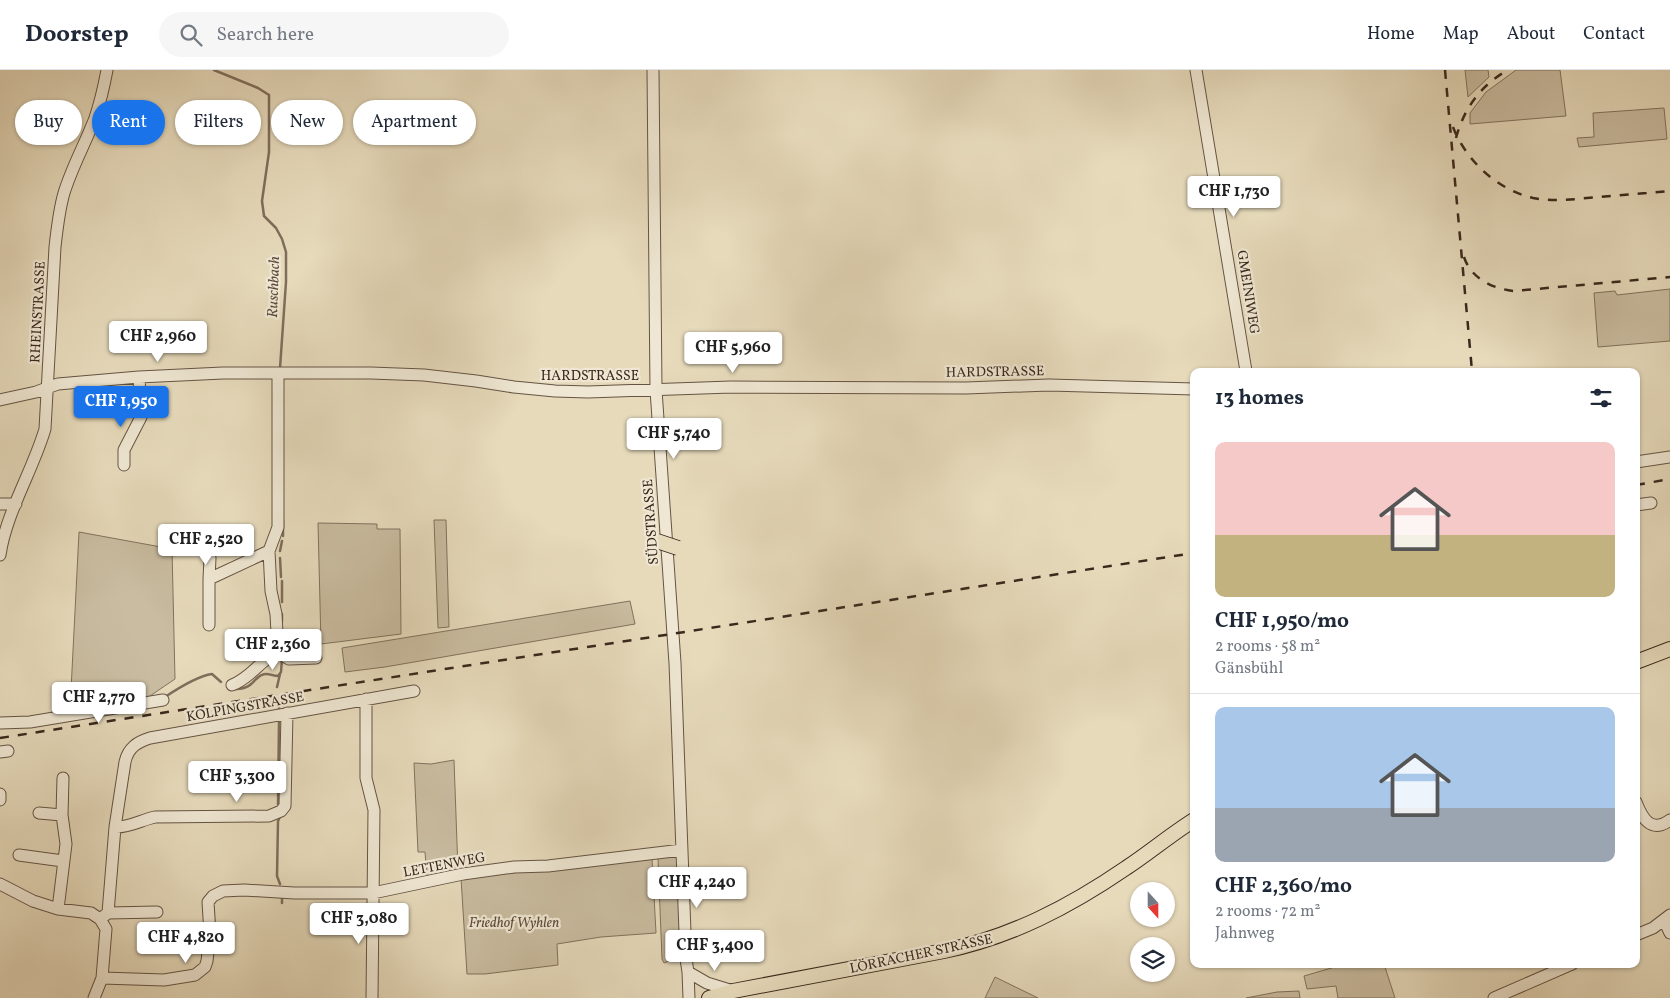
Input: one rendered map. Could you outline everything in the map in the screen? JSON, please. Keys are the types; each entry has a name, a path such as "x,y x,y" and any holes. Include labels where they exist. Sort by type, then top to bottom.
{"main road":[{"path":"657,541 678,548"},
{"path":"1640,660 1670,649"},
{"name":"LÖRRACHER STRASSE","path":"709,998 733,991 973,945 1000,936 1044,918 1070,904 1190,823"}],"street":[{"name":"RHEINSTRASSE","path":"0,548 45,428 55,246 63,195 94,119 107,70"},
{"name":"SÜDSTRASSE","path":"653,70 656,390 675,664 686,959 690,998"},
{"name":"GMEINIWEG","path":"1196,70 1246,368"},
{"name":"HARDSTRASSE","path":"0,400 58,384 139,377 223,373 424,375 555,391 588,392 731,387 966,388 1049,385 1190,389"},
{"path":"278,374 278,527 269,551 271,591 276,614 278,652"},
{"path":"124,465 124,450 141,416 139,377"},
{"path":"1640,461 1670,457"},
{"path":"1640,504 1651,503"},
{"path":"0,504 16,504"},
{"path":"186,538 200,538 210,558 209,625"},
{"path":"210,579 269,551"},
{"path":"278,652 289,659 316,658"},
{"path":"232,685 246,679 269,656 278,652"},
{"name":"KOLPINGSTRASSE","path":"94,998 102,978 106,929 104,916 115,827 126,757 130,749 138,742 150,738 414,691"},
{"path":"0,723 30,722 163,700"},
{"path":"366,700 366,778 374,810 372,998"},
{"path":"115,827 126,828 140,820 155,817 269,816 281,811 285,806 287,714"},
{"path":"58,909 66,844 62,814 63,778"},
{"path":"0,794 0,800"},
{"path":"1640,812 1648,823 1653,825 1659,825 1670,820"},
{"path":"39,813 62,814"},
{"name":"LETTENWEG","path":"102,978 164,980 195,976 206,967 210,934 208,902 213,896 223,891 373,893 463,874 682,850"},
{"path":"19,855 63,861"},
{"path":"0,884 33,901 58,909 104,916 156,912"},
{"path":"1640,934 1653,928 1667,917 1670,933"},
{"path":"1494,998 1561,968"},
{"path":"688,972 706,984 733,991"}],"green space":[{"path":"1465,70 1488,70 1489,77 1468,97"},
{"path":"1516,70 1560,70 1566,116 1470,124 1470,113 1486,92"},
{"path":"1664,108 1667,139 1579,147 1577,138 1594,137 1593,113"},
{"path":"1670,289 1670,341 1598,347 1594,293 1615,291 1617,295"},
{"path":"434,520 446,520 449,627 438,628"},
{"path":"318,523 377,524 377,529 400,529 401,634 321,644"},
{"path":"79,532 172,549 175,679 147,698 70,710"},
{"path":"630,601 635,624 385,667 345,672 342,648"},
{"path":"454,760 458,871 427,878 425,852 418,852 414,763 431,764"},
{"path":"674,854 678,858 680,948 679,957 664,963 662,959 658,859 663,855"},
{"name":"Friedhof Wyhlen","path":"652,859 656,933 601,937 557,944 558,965 485,974 467,974 461,878"},
{"path":"1331,968 1385,968 1395,998 1338,998 1336,986 1307,989 1304,976"},
{"path":"995,977 1038,998 985,998"},
{"path":"1299,991 1300,998 1246,998 1277,992"}],"waterway":[{"name":"Ruschbach","path":"214,70 258,88 269,95 269,152 262,201 264,216 276,228 286,252 286,282 280,368"},
{"path":"283,520 283,536"},
{"path":"280,551 282,541"},
{"path":"280,558 281,577"},
{"path":"282,581 282,602"},
{"path":"282,614 282,621"},
{"path":"233,689 248,686 264,674 278,676 281,672 282,659"},
{"path":"165,697 206,675 212,674 221,682"},
{"path":"277,687 280,674"},
{"path":"278,699 279,708"},
{"path":"278,804 279,722"},
{"path":"280,817 278,821 277,876 280,884"},
{"path":"282,896 282,903"}],"railway":[{"path":"1445,70 1472,368"},
{"path":"1456,138 1459,127 1475,98 1498,76 1508,70"},
{"path":"1453,127 1466,151 1485,172 1508,188 1533,198 1565,200 1670,191"},
{"path":"1464,257 1467,265 1478,277 1491,285 1514,291 1670,277"},
{"path":"1640,484 1670,479"},
{"path":"0,738 1190,554"}]}
